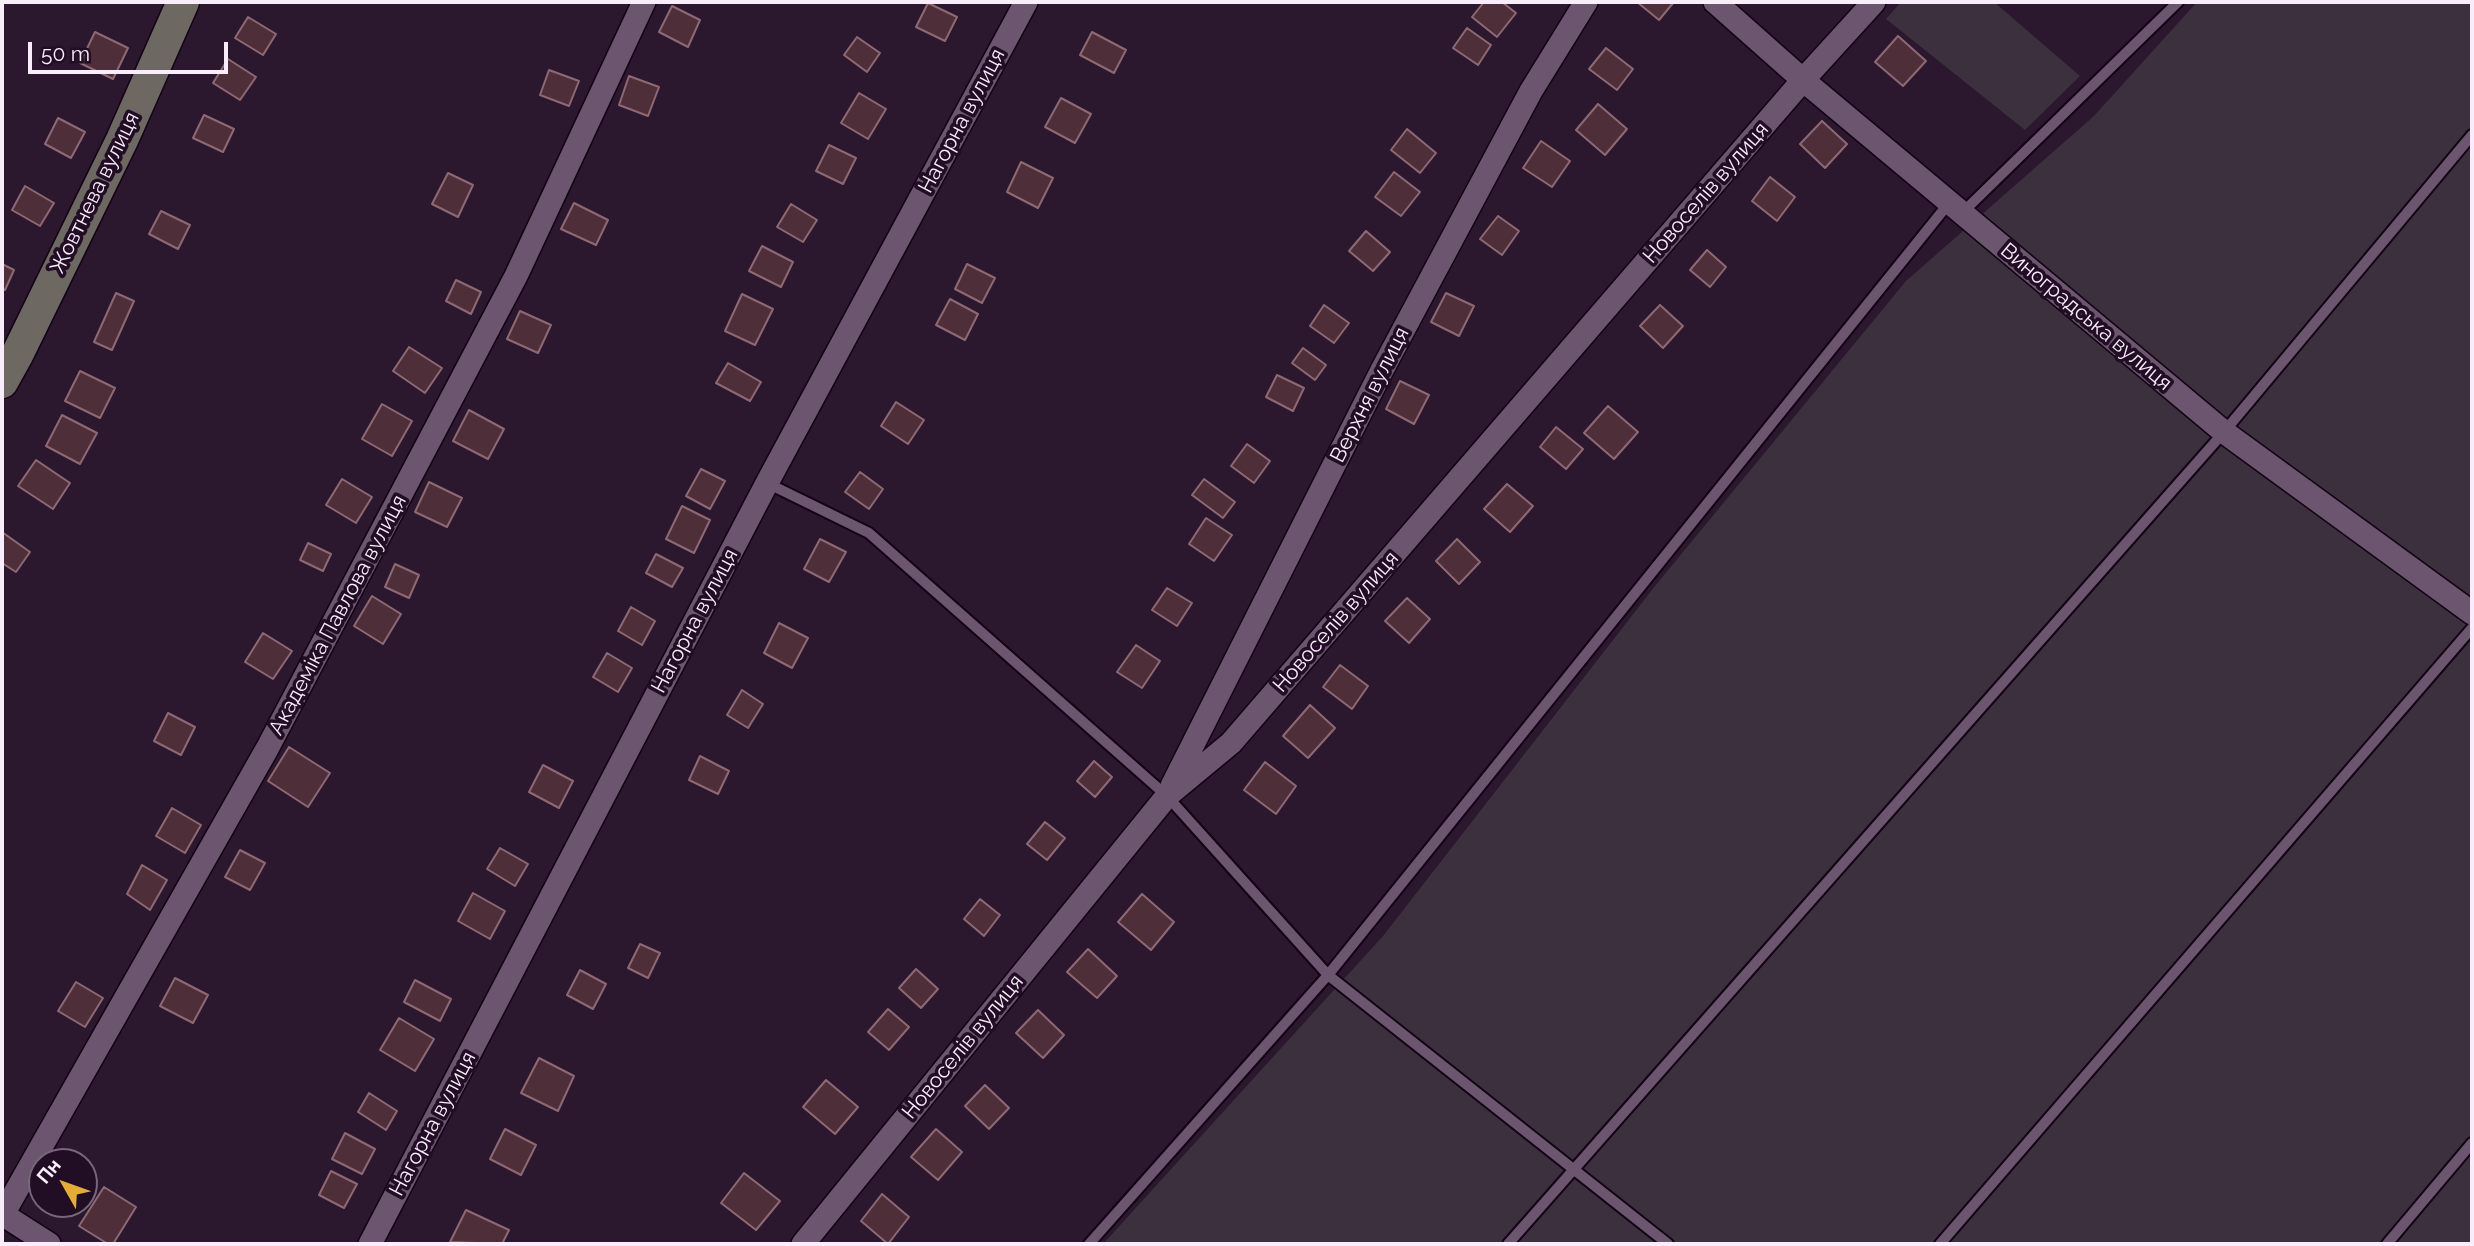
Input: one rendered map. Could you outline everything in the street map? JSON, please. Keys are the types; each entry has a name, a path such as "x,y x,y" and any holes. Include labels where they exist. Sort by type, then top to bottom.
{"main road":[{"name":"Жовтнева вулиця","path":"2,382 122,140 183,2"}],"street":[{"name":"Академіка Павлова вулиця","path":"2,1214 267,749 516,276 645,2"},
{"name":"Нагорна вулиця","path":"370,1244 767,483 1026,2"},
{"name":"Верхня вулиця","path":"1167,796 1382,370 1531,91 1586,2"},
{"name":"Виноградська вулиця","path":"1715,2 1803,80 2224,432 2472,613"},
{"name":"Новоселів вулиця","path":"803,1244 1167,796 1231,743 1803,80 1874,2"},
{"path":"2,1214 49,1244"}],"lane":[{"path":"1089,1244 1328,975 1955,208 2071,109 2178,2"},
{"path":"1508,1244 2224,432 2472,135"},
{"path":"767,483 869,533 1167,796 1328,975 1668,1244"},
{"path":"1940,1244 2472,628"},
{"path":"2387,1244 2472,1143"}],"shaded area":[{"path":"1901,2 1994,2 2080,76 2025,130 1886,19"},
{"path":"2197,2 2472,2 2472,1244 1103,1244 1383,936 1655,586 1906,281 2094,116"}],"building":[{"path":"1484,2 1502,2 1516,13 1497,37 1472,17"},
{"path":"1637,2 1674,2 1659,20"},
{"path":"928,3 957,17 945,41 916,27"},
{"path":"672,6 700,20 688,47 659,32"},
{"path":"248,17 276,34 263,55 235,38"},
{"path":"1467,28 1491,45 1478,65 1453,48"},
{"path":"95,32 128,48 113,79 80,63"},
{"path":"1092,32 1126,50 1114,73 1080,55"},
{"path":"1898,36 1926,61 1903,86 1875,62"},
{"path":"857,37 880,53 867,72 844,55"},
{"path":"1606,48 1633,69 1617,90 1589,69"},
{"path":"228,59 256,77 240,100 213,83"},
{"path":"549,70 579,81 569,106 540,95"},
{"path":"629,76 659,87 648,116 619,105"},
{"path":"859,93 886,109 868,139 841,123"},
{"path":"1061,98 1091,114 1075,143 1045,127"},
{"path":"1598,104 1627,129 1605,155 1576,130"},
{"path":"204,115 234,129 223,152 193,138"},
{"path":"58,118 85,132 71,158 45,144"},
{"path":"1822,121 1847,144 1825,168 1800,144"},
{"path":"1407,129 1436,153 1420,173 1391,150"},
{"path":"1541,141 1570,161 1552,187 1523,168"},
{"path":"829,145 856,158 843,184 816,171"},
{"path":"1021,162 1053,178 1038,208 1007,192"},
{"path":"1394,172 1420,192 1401,216 1375,197"},
{"path":"448,173 473,185 458,217 432,204"},
{"path":"1770,177 1795,197 1777,221 1752,201"},
{"path":"25,186 54,203 40,226 12,210"},
{"path":"574,203 608,220 596,245 561,229"},
{"path":"791,204 817,220 803,242 777,227"},
{"path":"161,211 190,225 178,249 149,234"},
{"path":"1498,216 1519,231 1502,255 1480,239"},
{"path":"1366,231 1390,252 1373,271 1349,251"},
{"path":"762,246 793,262 781,287 749,271"},
{"path":"1707,250 1726,267 1710,287 1690,270"},
{"path":"2,264 14,270 5,290 2,289"},
{"path":"967,264 995,278 982,303 955,289"},
{"path":"456,280 481,292 471,314 446,301"},
{"path":"116,293 134,301 112,350 94,342"},
{"path":"1446,293 1474,306 1459,336 1431,322"},
{"path":"742,294 773,309 755,345 725,331"},
{"path":"950,299 978,314 965,340 936,325"},
{"path":"1324,305 1349,323 1334,343 1310,326"},
{"path":"1660,305 1683,326 1663,348 1640,326"},
{"path":"520,311 551,325 538,353 507,339"},
{"path":"409,347 442,368 425,393 393,371"},
{"path":"1303,348 1326,365 1315,380 1292,363"},
{"path":"728,363 761,382 750,401 716,383"},
{"path":"80,371 115,388 100,418 65,401"},
{"path":"1277,375 1304,388 1293,411 1266,397"},
{"path":"1400,381 1429,395 1414,424 1386,409"},
{"path":"896,402 924,420 908,444 881,426"},
{"path":"382,404 412,421 392,456 362,439"},
{"path":"1608,406 1638,432 1614,459 1584,433"},
{"path":"469,410 504,429 488,459 453,441"},
{"path":"62,415 97,433 80,464 46,446"},
{"path":"1556,427 1583,449 1566,469 1540,447"},
{"path":"1247,444 1270,461 1254,483 1231,466"},
{"path":"36,460 70,483 53,509 18,486"},
{"path":"701,469 725,481 710,509 686,496"},
{"path":"860,472 883,489 869,509 845,492"},
{"path":"342,479 372,497 356,523 326,505"},
{"path":"1204,479 1235,502 1223,518 1192,495"},
{"path":"429,482 462,498 447,527 415,512"},
{"path":"1507,484 1533,506 1510,532 1484,509"},
{"path":"682,506 710,520 694,553 666,539"},
{"path":"1206,518 1232,535 1214,561 1189,544"},
{"path":"2,532 30,552 16,572 2,563"},
{"path":"820,539 846,552 829,582 804,569"},
{"path":"1457,539 1480,562 1459,584 1436,561"},
{"path":"308,543 331,554 323,571 300,560"},
{"path":"656,554 683,568 672,587 646,573"},
{"path":"395,564 419,575 409,598 385,587"},
{"path":"1167,588 1192,603 1177,626 1152,610"},
{"path":"372,596 401,614 383,644 354,626"},
{"path":"1407,598 1430,619 1409,643 1385,621"},
{"path":"631,607 655,621 642,645 618,631"},
{"path":"779,623 808,638 792,668 764,653"},
{"path":"263,633 292,651 273,679 245,662"},
{"path":"1136,645 1160,661 1142,688 1117,672"},
{"path":"607,653 632,668 618,692 593,677"},
{"path":"1340,665 1368,686 1352,709 1323,687"},
{"path":"742,690 763,704 748,728 727,715"},
{"path":"1310,705 1335,728 1308,758 1283,736"},
{"path":"168,713 195,727 181,755 154,741"},
{"path":"289,747 330,773 308,807 268,781"},
{"path":"700,756 729,771 718,794 689,780"},
{"path":"1094,761 1112,777 1095,797 1077,781"},
{"path":"1265,762 1296,786 1276,814 1244,790"},
{"path":"543,765 573,781 559,808 529,792"},
{"path":"172,808 201,825 185,853 156,836"},
{"path":"1045,822 1065,838 1047,860 1027,844"},
{"path":"500,848 528,864 515,886 487,869"},
{"path":"240,850 265,863 250,890 225,877"},
{"path":"142,865 167,880 150,910 127,894"},
{"path":"473,893 505,911 490,939 458,921"},
{"path":"1142,894 1174,922 1151,950 1118,922"},
{"path":"980,899 1000,915 984,936 964,919"},
{"path":"640,944 660,953 648,978 628,968"},
{"path":"1088,949 1117,976 1097,998 1067,972"},
{"path":"916,969 938,989 921,1008 899,988"},
{"path":"580,970 606,984 593,1009 567,995"},
{"path":"175,978 208,995 193,1023 160,1006"},
{"path":"415,980 451,999 440,1021 404,1002"},
{"path":"76,982 103,998 85,1027 58,1011"},
{"path":"888,1009 909,1027 889,1050 868,1032"},
{"path":"1038,1010 1064,1035 1043,1058 1016,1033"},
{"path":"399,1018 434,1039 415,1071 380,1050"},
{"path":"539,1058 574,1076 558,1111 521,1093"},
{"path":"826,1080 858,1107 835,1134 803,1107"},
{"path":"985,1085 1009,1108 989,1129 965,1106"},
{"path":"369,1093 397,1111 386,1130 358,1112"},
{"path":"505,1129 536,1145 521,1175 490,1159"},
{"path":"936,1129 962,1152 938,1180 911,1157"},
{"path":"345,1133 375,1149 362,1174 332,1159"},
{"path":"331,1171 357,1184 344,1208 319,1195"},
{"path":"744,1173 780,1201 756,1230 721,1203"},
{"path":"104,1187 136,1207 113,1244 108,1244 79,1226 84,1218 98,1218 98,1196"},
{"path":"882,1194 909,1217 888,1244 861,1221"},
{"path":"466,1210 509,1230 502,1244 450,1242"}]}
